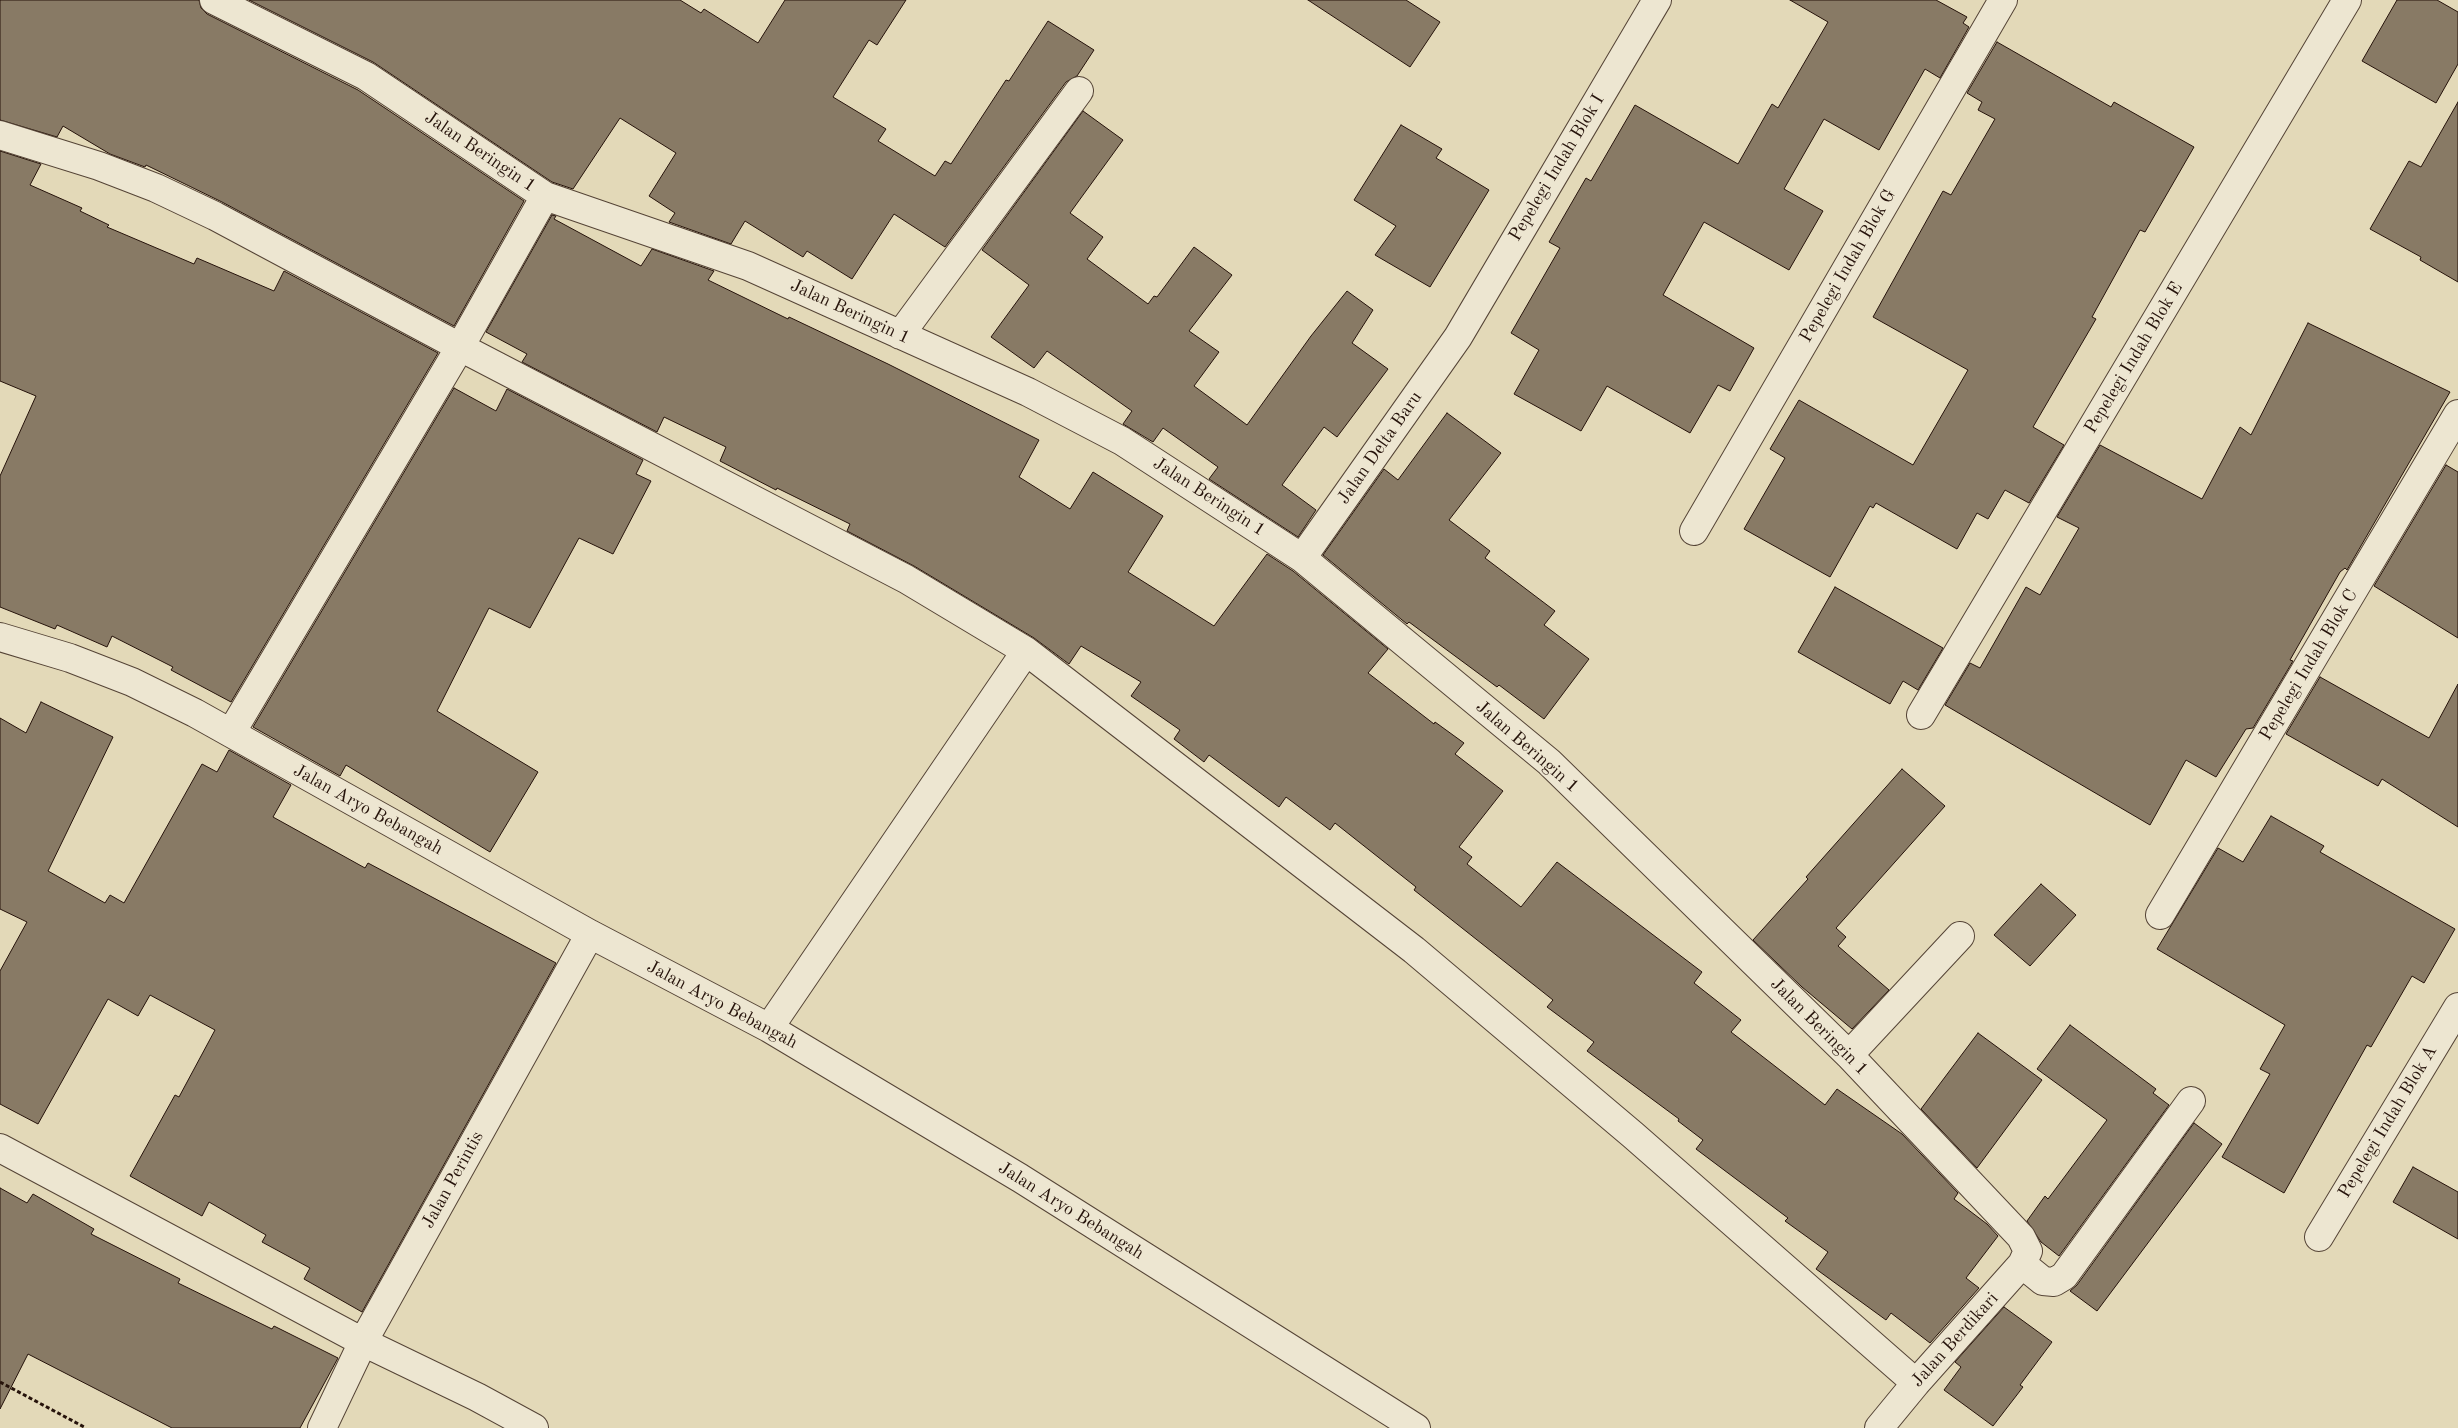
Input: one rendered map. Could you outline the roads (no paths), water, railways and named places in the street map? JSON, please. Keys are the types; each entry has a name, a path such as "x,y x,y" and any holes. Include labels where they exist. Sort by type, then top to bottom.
{"street":[{"name":"Jalan Beringin 1","path":"214,0 366,76 545,196 748,266 1028,392 1122,441 1302,558 1549,762 1849,1055 2022,1237 2025,1258 2043,1282 2054,1282 2064,1276 2191,1101"},
{"name":"Pepelegi Indah Blok I","path":"1458,337 1657,0"},
{"name":"Pepelegi Indah Blok G","path":"1694,531 2003,0"},
{"name":"Pepelegi Indah Blok E","path":"1920,715 2347,0"},
{"path":"900,335 1079,91"},
{"path":"0,135 99,166 156,188 215,216 460,347 906,579 1026,651 1414,950 1633,1135 1916,1383"},
{"path":"231,733 460,347 545,196"},
{"name":"Jalan Delta Baru","path":"1302,558 1458,337"},
{"name":"Pepelegi Indah Blok C","path":"2160,915 2458,414"},
{"name":"Jalan Aryo Bebangah","path":"0,637 70,658 132,682 231,733 590,934 769,1028 1020,1178 1416,1428"},
{"path":"769,1028 1026,651"},
{"name":"Jalan Perintis","path":"322,1428 363,1342 590,934"},
{"path":"1849,1055 1960,936"},
{"name":"Pepelegi Indah Blok A","path":"2319,1237 2458,1007"},
{"path":"0,1148 363,1342 477,1397 534,1428"},
{"name":"Jalan Berdikari","path":"1879,1428 2025,1258"}]}
